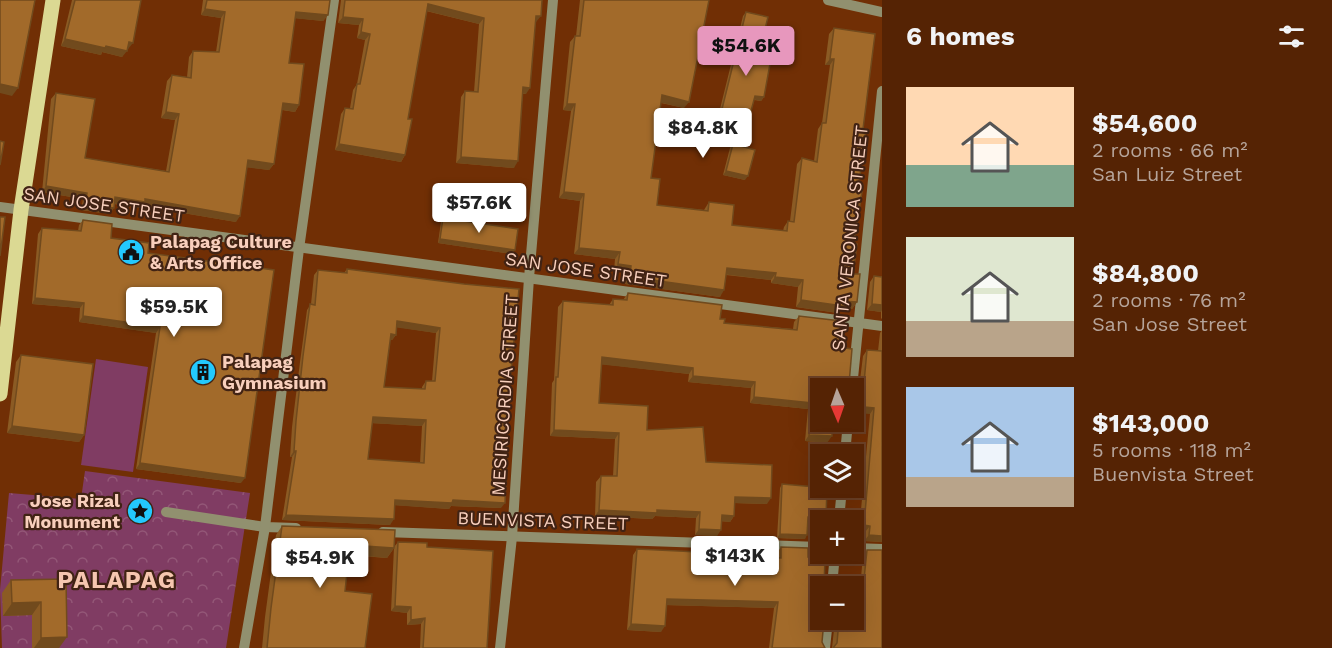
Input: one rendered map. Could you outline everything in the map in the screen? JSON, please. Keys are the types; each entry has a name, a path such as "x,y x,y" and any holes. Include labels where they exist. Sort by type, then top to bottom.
{"main road":[{"path":"0,394 21,210 53,0"}],"street":[{"path":"244,648 265,527 299,249 334,0"},
{"name":"MESIRICORDIA STREET","path":"500,648 512,537 529,278 553,0"},
{"path":"828,0 882,12"},
{"name":"SANTA VERONICA STREET","path":"853,378 882,91"},
{"name":"SAN JOSE STREET","path":"0,207 882,326"},
{"path":"166,512 265,527 312,529"},
{"name":"BUENVISTA STREET","path":"371,531 810,547"},
{"path":"864,548 882,549"},
{"path":"825,648 827,630"}],"green space":[{"path":"96,359 148,367 133,472 81,465"},
{"path":"85,471 250,493 226,648 2,648 0,590 9,493 81,499"}],"building":[{"path":"0,0 35,0 18,88 0,84"},
{"path":"75,0 141,0 133,43 129,42 127,51 65,39"},
{"path":"207,0 330,0 328,15 296,12 289,63 304,64 299,105 283,103 274,164 248,160 240,216 145,199 145,202 115,197 114,208 85,204 87,193 46,186 56,93 95,99 85,158 169,172 179,114 166,112 172,75 191,78 193,51 219,52 225,12 205,9"},
{"path":"345,0 542,0 541,16 536,16 530,88 523,87 518,161 461,157 465,91 478,92 484,18 428,4 408,119 412,119 405,155 339,144 345,108 353,109 370,34 361,32 363,19 343,17"},
{"path":"584,0 709,0 689,102 662,95 651,178 660,179 657,205 708,211 709,202 734,205 732,225 787,231 788,221 794,222 802,158 817,162 822,123 826,123 834,59 830,59 834,28 875,34 863,129 866,129 859,184 863,185 854,244 857,244 853,274 860,274 857,302 843,301 843,306 801,300 803,280 775,277 776,273 727,268 724,290 630,277 631,266 618,264 620,252 579,248 584,194 564,192 575,104 567,104 575,36 580,36"},
{"path":"746,12 768,17 757,61 770,64 764,97 755,96 744,137 721,131 725,114 721,113"},
{"path":"0,141 4,142 0,165"},
{"path":"733,144 755,150 748,176 726,171"},
{"path":"0,217 5,217 0,256"},
{"path":"443,218 518,229 515,250 440,239"},
{"name":"Palapag Gymnasium","path":"83,220 112,224 111,238 149,243 148,253 274,270 245,478 140,463 160,327 83,316 84,303 35,298 42,228 81,231"},
{"path":"347,269 519,289 505,432 507,432 507,447 505,503 395,500 394,519 286,515 296,451 294,451 296,421 303,356 310,304 315,305 318,270 347,273","holes":["397,321 440,328 435,381 426,381 425,389 384,387 391,334 396,335","373,417 426,420 424,463 368,459"]},
{"path":"874,276 882,277 882,305 872,304"},
{"path":"628,293 722,305 720,319 725,319 724,323 797,330 799,316 841,321 839,347 852,349 850,378 810,378 810,403 754,397 755,382 693,376 693,368 602,357 599,403 648,406 647,430 703,427 706,462 772,465 771,498 735,497 734,516 722,515 721,530 699,529 700,512 657,510 657,513 599,510 601,476 617,476 619,433 554,430 563,301 613,305 613,299 627,300"},
{"path":"867,350 882,351 882,536 869,535 870,526 864,525 874,408 864,407"},
{"path":"21,355 93,364 84,435 12,426"},
{"path":"810,424 810,432 832,432 832,436 809,435"},
{"path":"782,484 810,486 810,498 827,498 826,510 810,510 807,535 780,534"},
{"path":"282,526 395,530 394,548 350,545 345,591 372,594 365,648 267,648"},
{"path":"398,542 427,543 427,547 493,551 487,648 423,648 425,618 411,620 411,607 395,606"},
{"path":"699,544 720,545 720,555 781,558 781,547 808,548 810,564 825,564 824,576 810,576 810,630 823,630 822,642 825,648 772,648 778,602 667,599 665,626 631,624 637,549 698,552"},
{"path":"867,550 882,550 882,648 833,648 837,643 838,630 864,630 864,579"},
{"path":"66,579 67,637 41,638 41,602 12,603 11,580"}],"place":[{"name":"Palapag Culture & Arts Office","path":"131,252"},
{"name":"Palapag Gymnasium","path":"203,372"},
{"name":"Jose Rizal Monument","path":"140,511"}],"district":[{"name":"PALAPAG","path":"117,580"}]}
